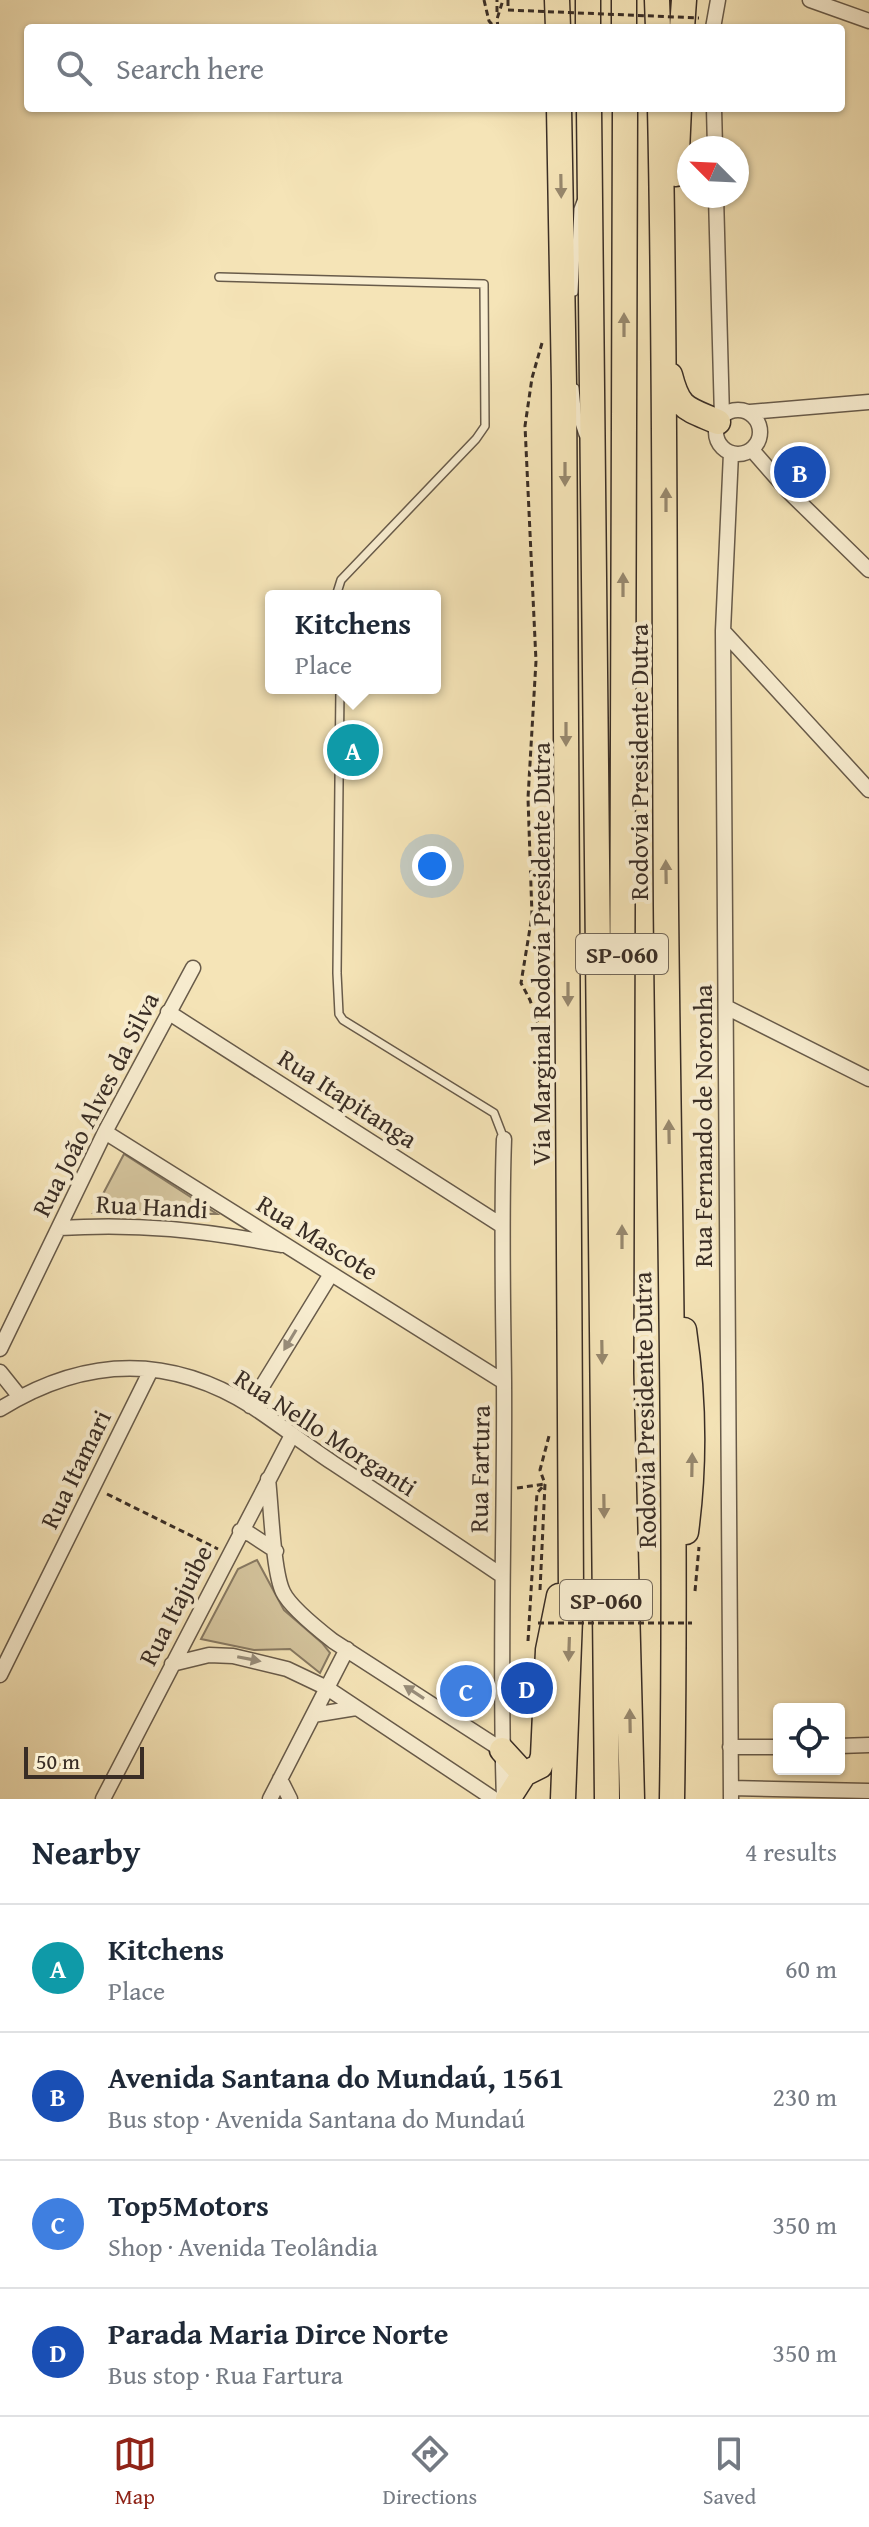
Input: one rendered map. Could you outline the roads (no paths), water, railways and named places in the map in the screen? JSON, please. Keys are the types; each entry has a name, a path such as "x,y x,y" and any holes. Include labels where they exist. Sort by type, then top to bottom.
{"highway":[{"path":"557,0 558,24"},
{"path":"588,0 588,24"},
{"path":"624,0 624,24"},
{"path":"657,0 658,24"},
{"name":"Via Marginal Rodovia Presidente Dutra","path":"559,112 564,385 571,1543 565,1795"},
{"name":"Rodovia Presidente Dutra","path":"589,112 607,1799"},
{"name":"Rodovia Presidente Dutra","path":"625,112 621,1373 632,1799"},
{"name":"Rodovia Presidente Dutra","path":"660,112 666,457 669,1210 693,1409 692,1488 672,1799"},
{"path":"663,227 676,176 679,112"},
{"path":"662,340 675,396 681,404 720,420"},
{"path":"506,1799 524,1774 540,1766 543,1756 548,1650 571,1543"},
{"path":"502,1750 524,1774"}],"street":[{"path":"714,24 718,0"},
{"path":"810,0 869,21"},
{"path":"714,112 715,136"},
{"path":"716,208 718,441 731,453 742,454 752,450 761,434 758,421 750,412"},
{"path":"720,420 732,410 750,412 869,402"},
{"path":"752,450 788,491 869,570"},
{"name":"Rua Fernando de Noronha","path":"731,453 723,631 731,1794"},
{"path":"723,631 869,790"},
{"name":"Rua João Alves da Silva","path":"0,1349 105,1132 193,968"},
{"path":"726,1007 869,1079"},
{"name":"Rua Itapitanga","path":"168,1012 501,1225"},
{"name":"Rua Mascote","path":"105,1132 504,1382"},
{"name":"Rua Fartura","path":"504,1139 501,1225 504,1382 501,1575 502,1750 506,1799"},
{"name":"Rua Handi","path":"59,1228 116,1225 192,1230 289,1246"},
{"path":"250,1406 331,1274"},
{"name":"Rua Nello Morganti","path":"0,1409 57,1380 85,1371 117,1368 151,1370 193,1378 250,1406 501,1575"},
{"name":"Rua Itamari","path":"0,1675 151,1370"},
{"path":"0,1372 20,1397"},
{"name":"Rua Itajuibe","path":"103,1799 292,1435"},
{"path":"268,1479 276,1567 283,1593 319,1630 502,1750"},
{"path":"240,1531 276,1551"},
{"path":"270,1799 347,1649"},
{"path":"172,1664 209,1655 233,1656 287,1669 327,1688 494,1799"},
{"path":"313,1715 356,1708"},
{"path":"845,1746 869,1745"},
{"path":"730,1747 773,1747"},
{"path":"280,1779 290,1799"},
{"path":"731,1794 869,1791"}],"lane":[{"path":"573,305 578,209 589,176"},
{"path":"219,277 484,284 485,426 341,580 338,590"},
{"path":"572,320 573,366"},
{"path":"574,380 578,420 592,471"},
{"path":"340,694 339,1014 343,1020 494,1113 504,1139"}],"place":[{"name":"Avenida Santana do Mundaú, 1561","path":"800,472"},
{"name":"Kitchens","path":"353,750"},
{"name":"Parada Maria Dirce Norte","path":"527,1688"},
{"name":"Top5Motors","path":"466,1691"}]}
